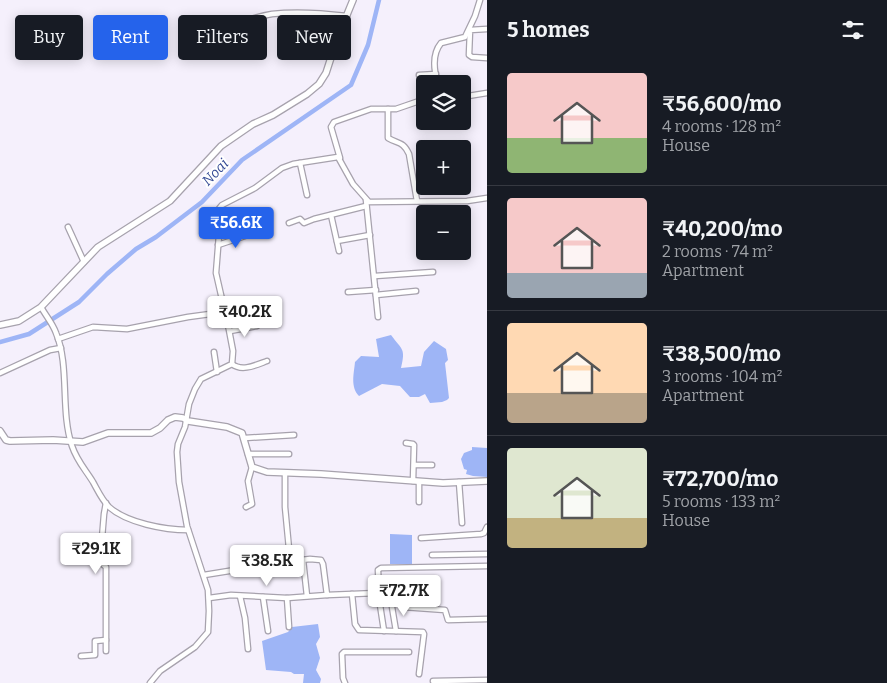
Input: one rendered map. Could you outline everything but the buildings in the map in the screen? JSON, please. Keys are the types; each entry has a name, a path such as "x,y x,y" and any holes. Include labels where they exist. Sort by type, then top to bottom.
{"street":[{"path":"347,15 352,0"},
{"path":"428,75 436,74 435,52 438,47 447,41 464,37 479,0"},
{"path":"267,16 286,13 337,15"},
{"path":"487,29 471,29 469,52 472,57 487,58"},
{"path":"0,325 19,321 41,308 98,247 170,201 222,146 253,124 273,115 307,94 319,84 326,74 330,60"},
{"path":"471,96 487,93"},
{"path":"378,316 366,203 353,184 340,158 331,127 332,123 371,109 406,107 416,103"},
{"path":"388,109 388,138 402,144 406,148 417,201"},
{"path":"232,364 233,351 230,331 216,272 219,235 218,210 222,205 255,188 282,168 300,163 340,158"},
{"path":"300,163 307,195"},
{"path":"289,223 300,220 304,224 366,203 467,201 487,198"},
{"path":"331,214 339,251"},
{"path":"68,227 84,262"},
{"path":"218,245 248,235"},
{"path":"338,241 370,236"},
{"path":"375,276 433,272"},
{"path":"348,292 416,291"},
{"path":"41,308 56,333 61,348 66,416 71,442 80,465 110,508 126,517 157,527 172,530 188,530"},
{"path":"58,339 93,327 123,330 188,317 225,312"},
{"path":"230,331 257,326"},
{"path":"0,373 50,350 61,348"},
{"path":"214,352 217,372"},
{"path":"232,364 242,368 267,361"},
{"path":"150,683 160,671 195,648 208,632 208,590 188,530 179,482 177,452 195,389 202,379 232,364"},
{"path":"0,432 6,440 10,441 53,440 83,442 108,433 151,433 172,417 179,416 186,420 239,431 245,438 252,467 248,481 252,504 246,507"},
{"path":"245,438 294,435"},
{"path":"406,443 414,445 414,465 419,502"},
{"path":"248,454 290,454"},
{"path":"414,465 432,465"},
{"path":"252,467 267,472 416,481 487,481"},
{"path":"285,473 285,507 291,561"},
{"path":"459,482 462,523"},
{"path":"106,503 100,562 106,567 106,651"},
{"path":"421,538 481,534 484,533 487,527"},
{"path":"432,556 487,554"},
{"path":"204,575 318,558 323,564 327,595"},
{"path":"303,560 307,596"},
{"path":"384,631 378,592 378,570 381,568 487,566"},
{"path":"209,598 231,595 287,598 378,592"},
{"path":"352,594 357,628 363,631 421,632 424,634 419,674"},
{"path":"240,596 245,618 248,649"},
{"path":"262,597 268,631"},
{"path":"287,598 289,627"},
{"path":"392,607 396,631"},
{"path":"403,607 445,610 448,620 487,619"},
{"path":"81,656 94,656 95,640 106,640"},
{"path":"345,683 342,654 344,652 409,652"},
{"path":"433,681 487,680"}],"water":[{"path":"391,335 403,353 401,368 421,366 424,352 434,341 446,349 448,360 445,363 449,398 447,400 430,403 425,394 419,397 410,397 400,386 382,384 359,396 354,388 355,362 361,356 379,357 376,339"},
{"path":"472,447 487,448 487,477 466,474 467,470 464,469 461,459 464,453 472,450"},
{"path":"390,534 412,535 412,564 390,564"},
{"path":"318,624 320,637 316,644 320,658 316,670 321,679 320,683 303,683 304,674 266,670 262,641 288,632 292,627"}],"waterway":[{"name":"Noai","path":"0,342 29,334 79,302 136,249 156,237 202,202 242,160 351,85 368,45 379,0"}]}
